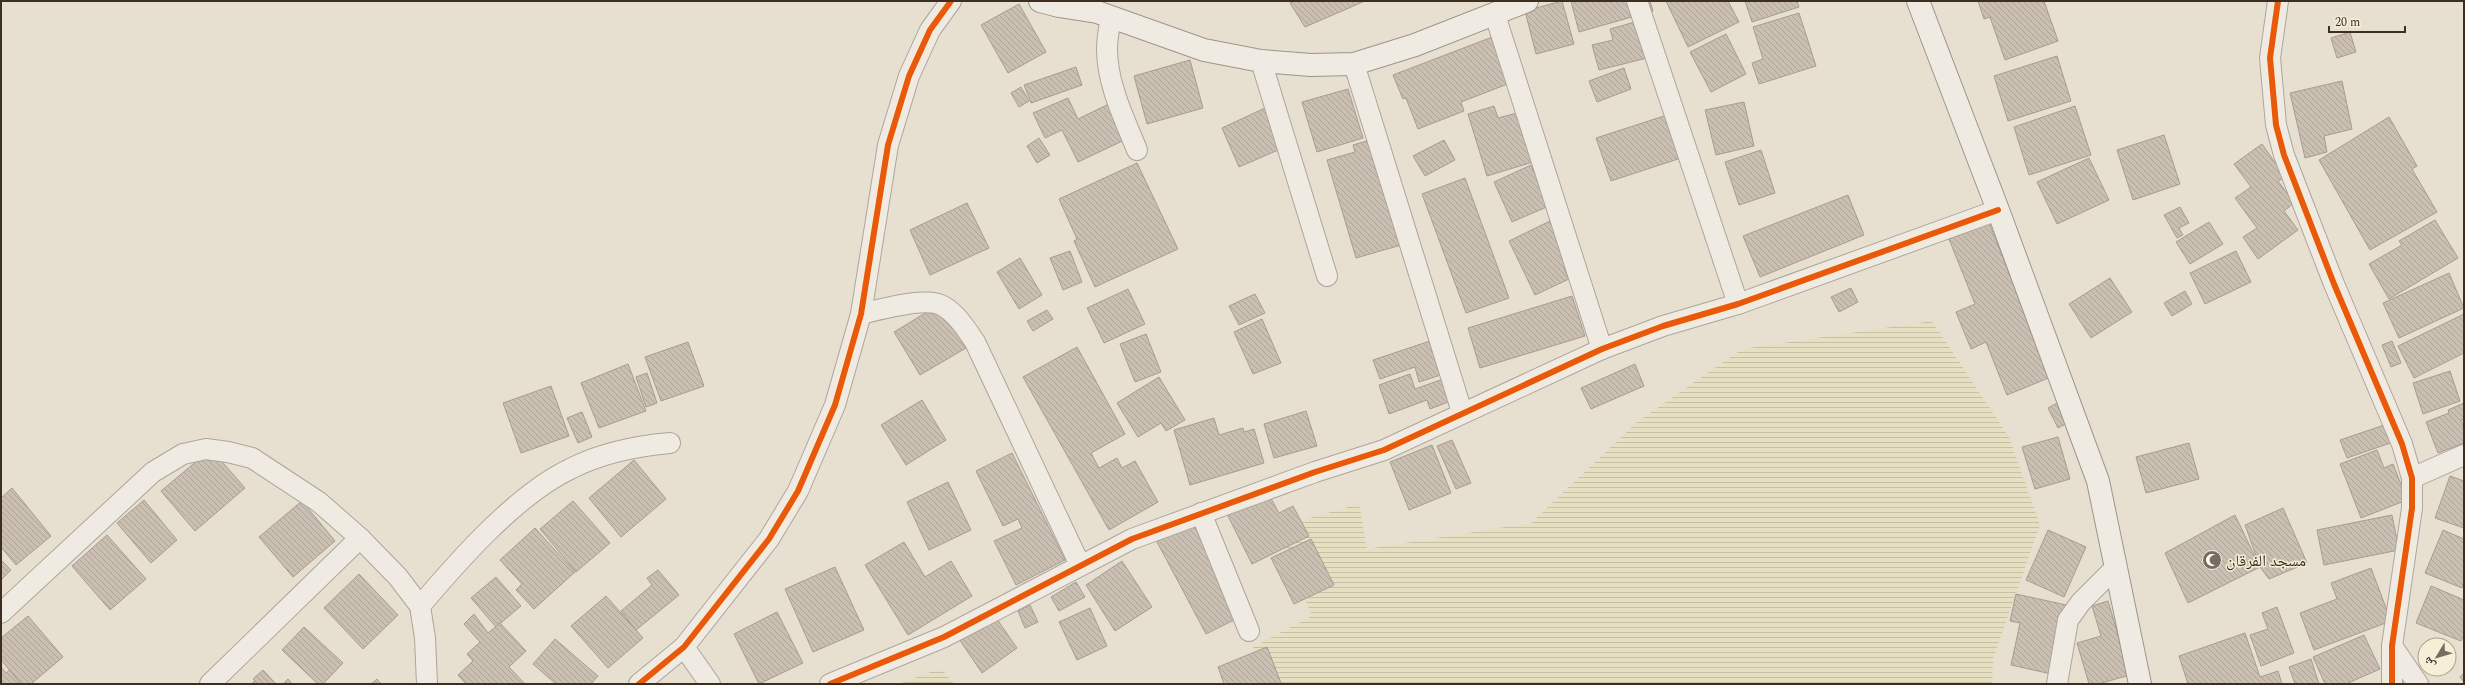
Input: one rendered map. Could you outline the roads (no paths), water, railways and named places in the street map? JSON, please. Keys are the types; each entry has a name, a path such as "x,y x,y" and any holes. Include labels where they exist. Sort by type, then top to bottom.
{"main road":[{"path":"1040,1 1058,6 1098,10 1204,50 1261,60 1311,65 1354,64 1415,45 1495,15 1527,1"},
{"path":"1918,1 1998,210 2098,481 2140,684"}],"street":[{"path":"639,684 684,647 769,539 798,491 835,405 861,314 888,145 909,76 930,30 951,1"},
{"path":"1637,1 1738,304"},
{"path":"2278,1 2270,58 2276,125 2284,155 2334,284 2402,444 2412,478 2412,508 2392,646 2392,684"},
{"path":"1098,10 1107,48 1110,77 1120,109 1137,150"},
{"path":"1495,15 1602,349"},
{"path":"1261,60 1327,276"},
{"path":"1354,64 1462,412"},
{"path":"830,684 944,637 1132,539 1201,513 1384,450 1462,412 1602,349 1663,326 1738,304 1998,210"},
{"path":"861,314 912,303 934,304 942,305 959,320 975,342 1080,565"},
{"path":"420,606 482,538 549,480 570,468 602,456 648,445 670,443"},
{"path":"1,612 153,472 183,454 206,449 228,452 252,458 319,502 360,538 398,577 420,606 425,638 427,684"},
{"path":"2412,478 2464,455"},
{"path":"1201,513 1249,631"},
{"path":"210,684 360,538"},
{"path":"2057,684 2068,620 2081,602 2116,567"},
{"path":"2392,646 2418,684"},
{"path":"684,647 710,684"}],"place":[{"name":"مسجد الفرقان","path":"2212,560"}]}
